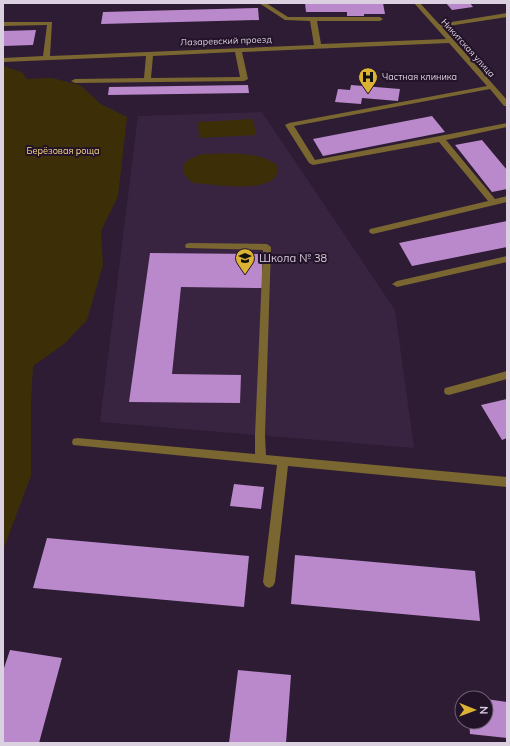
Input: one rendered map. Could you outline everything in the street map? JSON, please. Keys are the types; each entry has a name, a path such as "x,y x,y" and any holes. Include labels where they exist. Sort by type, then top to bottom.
{"street":[{"path":"262,3 288,19 380,19"},
{"name":"Никитская улица","path":"416,3 507,104"},
{"path":"436,26 507,15"},
{"path":"313,19 318,46"},
{"path":"3,24 50,22 46,58"},
{"name":"Лазаревский проезд","path":"3,60 450,41"},
{"path":"76,81 244,79 238,50"},
{"path":"147,80 150,53"},
{"path":"492,87 289,125 313,163 507,125"},
{"path":"441,138 493,202"},
{"path":"373,231 507,199"},
{"path":"189,246 267,247 260,427 261,458"},
{"path":"397,284 507,259"},
{"path":"449,391 507,375"},
{"path":"77,442 507,482"},
{"path":"269,582 283,460"}],"shaded area":[{"name":"Школа № 38","path":"262,112 395,310 414,448 100,422 138,116"}],"green space":[{"name":"Берёзовая роща","path":"3,66 22,72 27,79 52,78 80,85 101,104 127,117 118,196 101,231 103,265 87,320 64,344 33,366 31,402 31,476 3,550"},
{"path":"253,119 256,135 199,138 198,122"},
{"path":"202,154 241,154 260,157 277,165 276,175 270,181 259,185 230,186 193,183 185,175 183,164"}],"building":[{"path":"305,3 383,3 385,14 347,16 347,12 306,12"},
{"path":"446,3 470,3 473,7 452,10"},
{"path":"258,8 259,20 101,24 103,12"},
{"path":"36,30 33,45 3,46 3,31"},
{"path":"248,85 249,93 108,95 109,87"},
{"name":"Частная клиника","path":"351,85 400,89 398,101 362,98 361,104 335,102 338,89 350,90"},
{"path":"432,116 445,132 323,156 313,139"},
{"path":"482,140 507,170 507,189 492,192 455,145"},
{"path":"507,221 507,247 412,266 399,243"},
{"path":"150,253 262,254 262,288 181,287 172,374 241,375 240,403 129,402"},
{"path":"507,399 507,438 502,440 481,405"},
{"path":"234,484 264,487 261,509 230,506"},
{"path":"47,538 249,556 244,607 33,588"},
{"path":"295,555 475,571 480,621 291,604"},
{"path":"10,650 62,658 39,743 3,743 3,671"},
{"path":"238,670 291,675 286,743 229,743"},
{"path":"494,700 507,702 507,738 470,734 470,730 494,730"}],"place":[{"name":"Частная клиника","path":"368,94"},
{"name":"Школа № 38","path":"245,275"}]}
